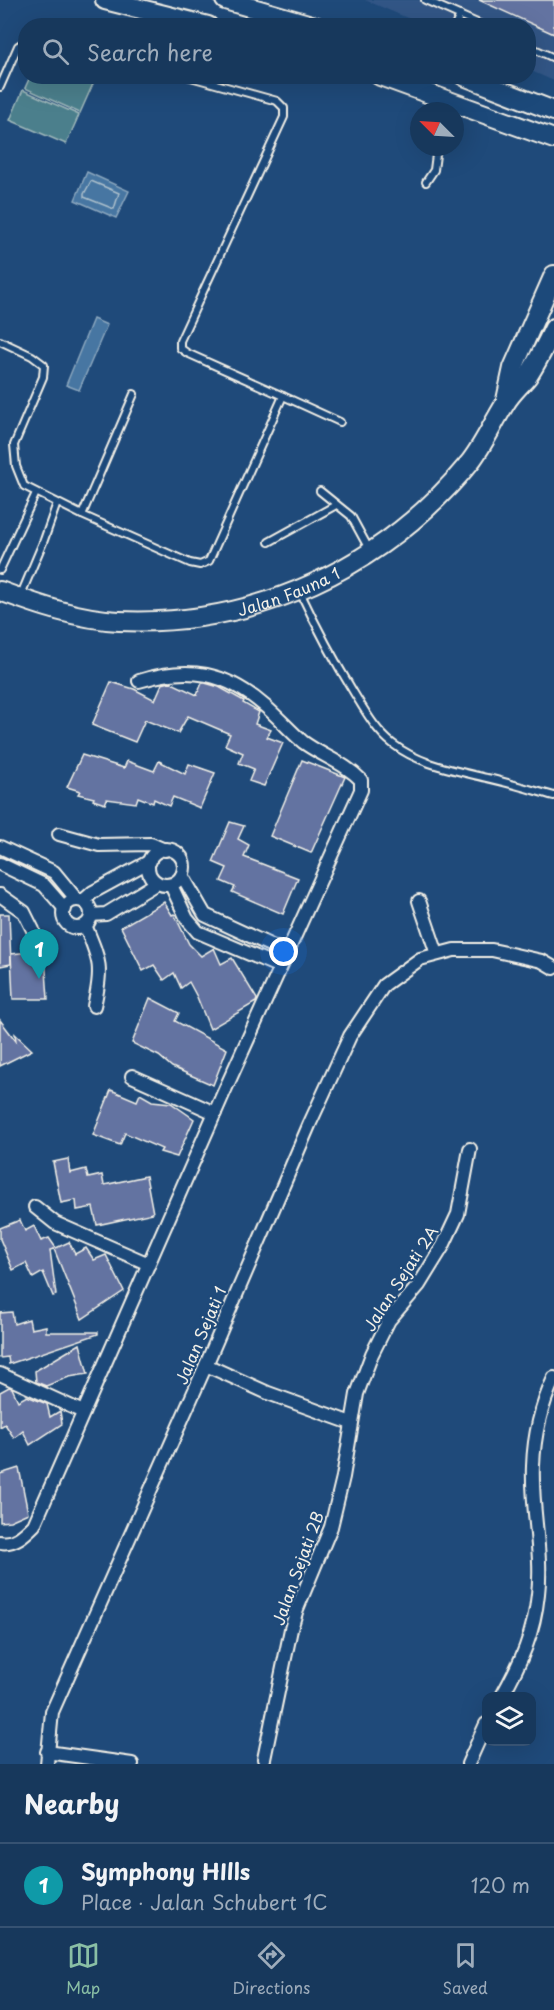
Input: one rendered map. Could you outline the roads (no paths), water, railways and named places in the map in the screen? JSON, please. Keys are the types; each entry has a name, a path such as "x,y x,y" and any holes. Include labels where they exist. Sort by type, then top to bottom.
{"street":[{"path":"105,0 176,18"},
{"path":"225,0 287,18"},
{"path":"398,84 440,102"},
{"path":"487,84 551,109"},
{"path":"464,111 550,140"},
{"name":"Jalan Fauna 1","path":"506,402 513,368 554,275"},
{"name":"Jalan Fauna 1","path":"0,591 66,613 117,621 182,620 234,610 299,591 339,572 371,553 407,526 456,477 490,432 506,402 527,377 554,328"},
{"path":"0,1542 6,1543 22,1536 34,1525 283,960 361,790 361,780 354,772 307,745 267,708 232,683 191,671 160,674 139,681"},
{"path":"59,834 99,845 151,844 174,851 183,860 184,865 182,875 171,885 157,883 106,914 76,927 68,923 64,915 70,902 80,901 150,861 157,852 165,850"},
{"path":"0,847 54,872 80,901 90,907 88,920 101,976 94,1006"},
{"path":"150,861 150,875 157,883"},
{"path":"0,864 44,885 65,909"},
{"path":"182,875 205,915 283,960"},
{"path":"171,885 187,919 198,932 283,960"},
{"path":"0,895 24,912 33,930"},
{"path":"419,901 437,954"},
{"path":"198,932 205,915"},
{"name":"Jalan Sejati 1","path":"47,1758 52,1712 350,1036 384,985 420,959 454,950 492,950 542,961 554,968"},
{"path":"132,1076 215,1113"},
{"name":"Jalan Sejati 2A","path":"351,1423 357,1395 389,1320 419,1285 458,1214 470,1149"},
{"path":"35,1207 55,1223 148,1264"},
{"path":"206,1365 268,1393 351,1423"},
{"path":"0,1374 83,1412"},
{"path":"503,1692 529,1642 538,1593 538,1538 533,1468 536,1431 554,1378"},
{"name":"Jalan Sejati 2B","path":"264,1759 291,1629 331,1527 343,1477 351,1423"},
{"path":"468,1764 482,1733"},
{"path":"47,1758 132,1764"}],"lane":[{"path":"425,0 466,18"},
{"path":"0,87 18,46"},
{"path":"536,50 554,58"},
{"path":"217,84 277,100 284,108 284,117 180,341 180,348 340,422"},
{"path":"426,182 434,170 436,156"},
{"path":"0,341 32,356 44,365 43,377 14,445 16,466 24,486 82,515 190,563 200,565 209,561 283,396"},
{"path":"82,515 134,394"},
{"path":"320,491 351,516 371,553"},
{"path":"0,570 36,493"},
{"path":"19,598 57,503"},
{"path":"268,542 336,505"},
{"path":"299,591 317,629 371,721 392,744 414,757 441,768 489,778 554,796"}],"water":[{"path":"87,172 129,191 116,218 75,200"},
{"path":"93,319 107,325 79,390 66,385"}],"place":[{"name":"Symphony HIlls","path":"39,979"}]}
